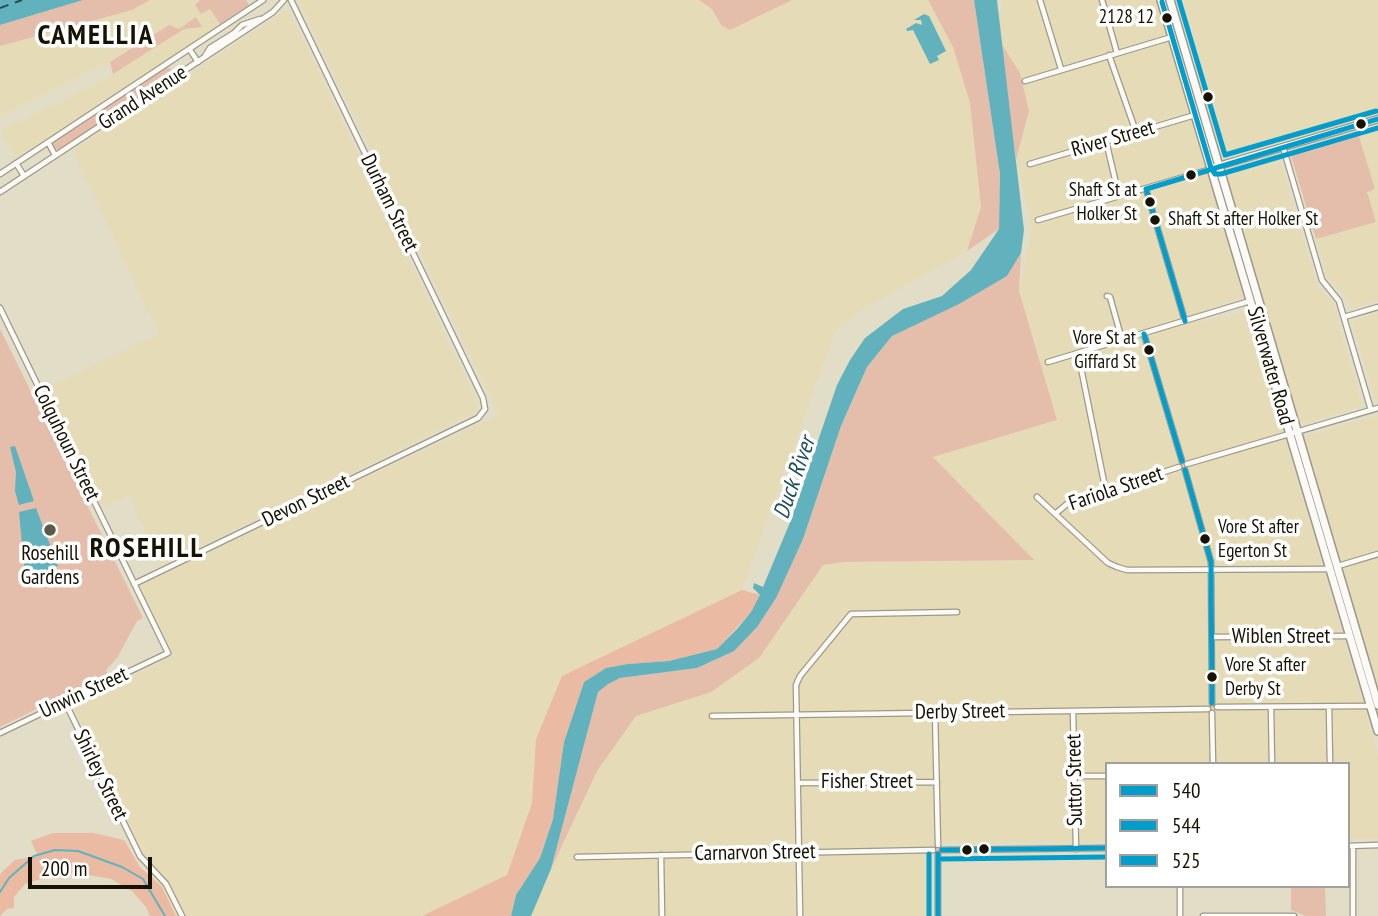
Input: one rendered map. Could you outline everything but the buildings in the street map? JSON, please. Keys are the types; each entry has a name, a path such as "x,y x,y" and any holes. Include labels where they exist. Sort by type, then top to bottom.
{"highway":[{"name":"Silverwater Road","path":"1161,0 1215,168 1376,703 1378,731"},
{"name":"Silverwater Road","path":"1170,0 1251,301 1294,433"},
{"name":"Silverwater Road","path":"1334,568 1350,636 1376,703"}],"main road":[{"path":"1215,168 1378,119"}],"street":[{"name":"Grand Avenue","path":"0,174 264,0"},
{"path":"265,17 258,15 256,5 269,0"},
{"name":"Grand Avenue","path":"0,192 275,11 284,0"},
{"path":"1040,0 1061,69"},
{"path":"1102,0 1117,53"},
{"name":"Durham Street","path":"275,11 293,3 484,398 485,409 478,418"},
{"path":"224,26 232,37"},
{"path":"1025,81 1172,37"},
{"path":"190,50 200,61"},
{"path":"1110,55 1136,132"},
{"path":"169,64 181,73"},
{"name":"River Street","path":"1030,163 1196,115"},
{"path":"1107,141 1119,196"},
{"path":"47,142 55,155"},
{"path":"1283,148 1323,282 1338,299 1371,410"},
{"path":"16,163 24,176"},
{"path":"1038,220 1215,168"},
{"path":"1146,189 1185,321"},
{"path":"1107,296 1110,297 1122,340"},
{"path":"1048,362 1251,301"},
{"path":"1344,317 1378,307"},
{"name":"Colquhoun Street","path":"0,308 168,653"},
{"path":"1143,334 1210,555 1215,705 1210,711 1213,762"},
{"path":"1078,353 1106,492"},
{"name":"Fariola Street","path":"1055,514 1064,505 1183,465 1378,408"},
{"name":"Devon Street","path":"134,584 478,418"},
{"path":"1037,497 1108,563 1127,569 1334,568 1378,554"},
{"path":"800,916 796,685 800,676 851,614 957,612"},
{"name":"Wiblen Street","path":"1212,637 1350,636"},
{"name":"Unwin Street","path":"0,733 168,653"},
{"name":"Shirley Street","path":"65,702 139,856 166,884 182,916"},
{"path":"1215,705 1271,708 1376,703"},
{"path":"1329,707 1330,762"},
{"path":"1271,708 1272,762"},
{"name":"Suttor Street","path":"1073,711 1076,849"},
{"name":"Derby Street","path":"712,716 1210,711"},
{"path":"935,712 938,845 941,846 938,852 938,916"},
{"path":"1075,776 1105,776"},
{"name":"Fisher Street","path":"798,783 937,782"},
{"path":"1353,916 1351,846 1378,845"},
{"name":"Carnarvon Street","path":"577,857 799,851 938,852 1105,848"},
{"path":"661,855 662,916"},
{"path":"1180,888 1180,916"},
{"path":"1203,916 1294,916"}],"shaded area":[{"path":"83,0 150,0 132,10 0,46 0,25"},
{"path":"150,0 200,0 195,5 202,14 210,9 220,24 15,159 1,130 106,78 184,29 202,27 196,18 179,29 168,25 104,65 0,117 0,46 132,10"},
{"path":"200,0 246,0 249,5 220,24 210,9 201,14 195,5"},
{"path":"699,0 792,0 730,30 721,25 712,9"},
{"path":"928,0 953,47 970,103 981,207 967,251 855,314 834,334 742,590 562,676 536,739 532,803 507,875 422,916 176,916 162,887 151,877 153,872 73,706 174,656 140,585 499,415 299,1"},
{"path":"928,0 974,0 1000,174 999,229 967,251 981,207 970,103 953,47"},
{"path":"1003,0 1156,0 1243,297 1201,311 1205,322 1247,311 1378,755 1378,839 1350,839 1350,762 1105,762 1105,841 932,842 932,916 531,916 597,771 636,716 711,692 823,565 843,562 1033,560 933,457 1057,420 1019,291 1032,229 1016,160 1029,111 1020,73 1002,45 999,20"},
{"path":"1182,0 1378,0 1378,114 1230,157 1227,155"},
{"path":"288,9 479,405 476,412 162,565 129,495 104,507 46,388 159,334 72,151"},
{"path":"196,17 202,27 184,29 113,74 110,62 169,25 179,29"},
{"path":"1002,45 1020,73 1029,111 1016,160"},
{"path":"165,68 173,71 172,76 61,149 56,149 54,141"},
{"path":"1378,127 1378,301 1351,309 1344,294 1328,279 1316,239 1376,222 1367,192 1375,189 1358,133"},
{"path":"1358,133 1375,189 1367,192 1376,222 1316,239 1290,153"},
{"path":"1276,157 1280,160 1317,286 1332,301 1362,404 1304,424 1300,422 1226,172"},
{"path":"1021,253 1019,291 1057,420 933,457 1034,560 843,562 823,565 759,658 711,692 636,716 597,771 551,869 598,692 620,678 697,668 734,651 803,539 841,426 867,367 892,336 1007,276"},
{"path":"1378,313 1377,401 1353,324 1354,320"},
{"name":"Rosehill Gardens","path":"0,329 143,618 137,621 117,658 106,670 108,674 0,727"},
{"path":"1378,415 1378,684 1305,439 1306,436"},
{"path":"742,590 760,595 751,612 717,649 669,661 606,668 584,682 564,742 553,819 540,858 516,895 511,916 422,916 507,875 532,803 536,739 562,676"},
{"path":"53,833 93,833 124,840 140,867 162,887 176,916 150,916 132,891 111,879 77,873 54,875 25,884 14,897 14,908 7,909 0,916 0,874 15,860 38,856 31,841"},
{"path":"1291,888 1325,888 1326,916 1306,916 1291,910"}],"water":[{"path":"0,0 83,0 0,25"},
{"name":"Duck River","path":"974,0 997,0 1024,230 1021,253 1007,276 959,304 892,336 867,367 841,426 803,539 776,598 757,627 734,651 697,668 620,678 598,692 551,869 531,916 511,916 516,895 540,858 553,819 564,742 584,682 606,668 669,661 717,649 737,629 760,595 753,588 754,583 763,587 791,520 837,385 850,360 865,338 903,309 942,296 971,270 999,229 1000,174"},
{"path":"924,14 929,16 946,51 937,56 939,60 930,64 913,30 906,29 916,23 922,25 921,20 914,20"},
{"path":"15,446 34,501 19,505 10,447"},
{"path":"36,508 58,566 25,576 19,512"}],"waterway":[{"path":"0,892 9,878 34,856 55,850 78,851 122,867 143,879 165,916"}],"ferry route":[{"path":"0,8 22,0"}],"transit line":[{"name":"525","path":"1179,0 1225,155 1376,111"},
{"name":"544","path":"1162,2 1215,174 1378,128"},
{"name":"540","path":"1146,189 1378,119"},
{"name":"540","path":"1146,189 1185,321"},
{"name":"540","path":"1144,334 1182,461"},
{"name":"540","path":"1185,470 1211,562 1212,703"},
{"name":"540","path":"942,850 1105,848"},
{"name":"544","path":"929,854 929,916"},
{"name":"540","path":"938,854 938,916"},
{"name":"544","path":"942,859 1105,857"}],"place":[{"name":"2128 12","path":"1167,18"},
{"name":"Shaft St at Holker St","path":"1150,202"},
{"name":"Shaft St after Holker St","path":"1155,220"},
{"name":"Vore St at Giffard St","path":"1149,350"},
{"name":"Rosehill Gardens","path":"50,530"},
{"name":"Vore St after Egerton St","path":"1205,539"},
{"name":"Vore St after Derby St","path":"1212,677"}],"district":[{"name":"CAMELLIA","path":"96,36"},
{"name":"ROSEHILL","path":"147,549"}]}
